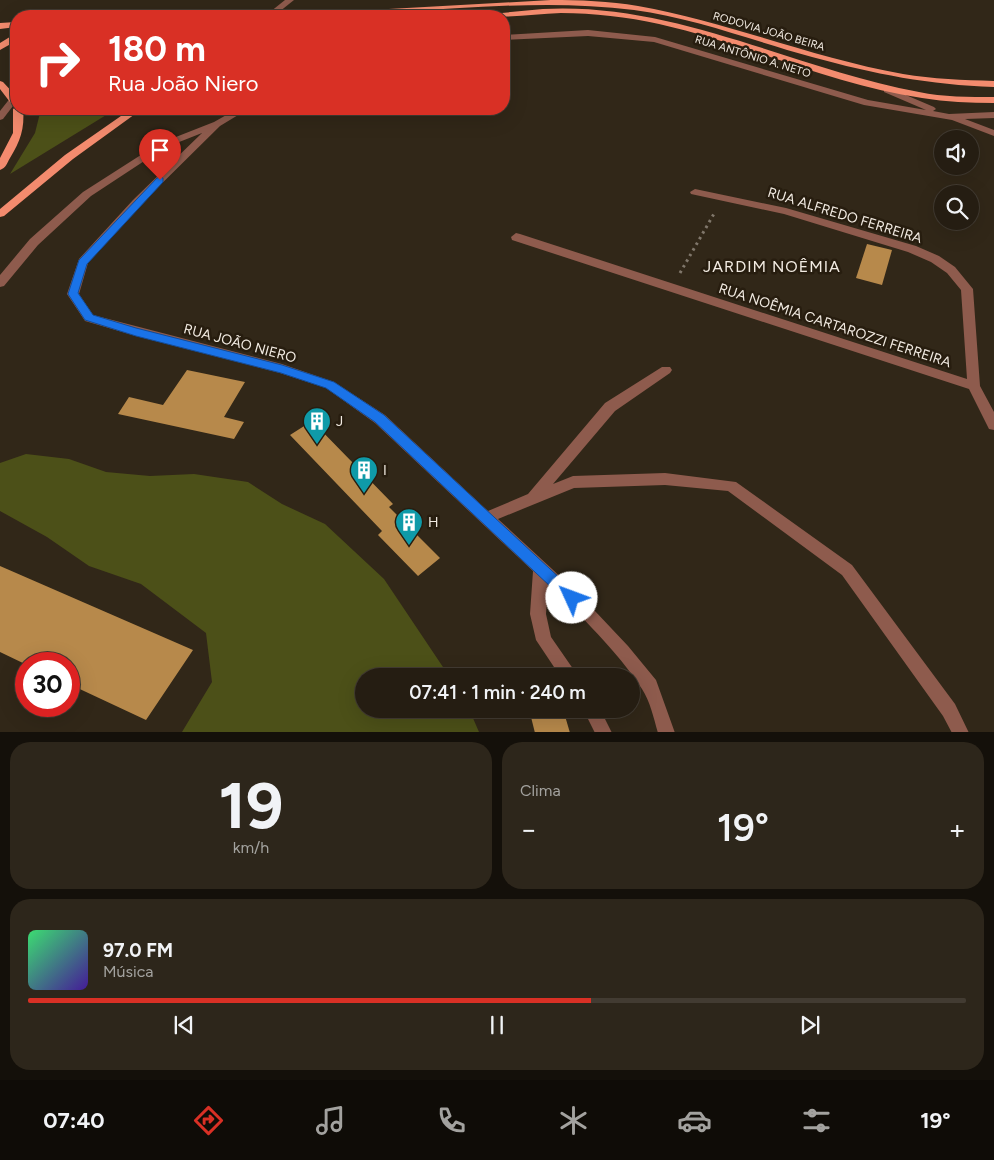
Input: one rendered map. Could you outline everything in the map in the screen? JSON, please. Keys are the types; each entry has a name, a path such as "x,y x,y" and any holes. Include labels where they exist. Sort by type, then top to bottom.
{"main road":[{"name":"RODOVIA JOÃO BEIRA","path":"400,10 519,3 594,2 668,14 865,70 918,80 994,84"},
{"name":"RODOVIA JOÃO BEIRA","path":"510,15 571,11 620,14 708,34 887,90 938,97 994,100"},
{"path":"0,84 10,96"},
{"path":"0,167 18,134 20,124 18,115"},
{"path":"0,214 69,157 128,115"}],"street":[{"path":"276,10 290,0"},
{"name":"RUA ANTÔNIO A. NETO","path":"510,37 588,33 655,40 867,103 949,117 994,115"},
{"path":"887,90 949,117 994,133"},
{"path":"0,117 10,109"},
{"path":"0,283 34,242 87,194 161,146 217,124 233,115"},
{"name":"RUA JOÃO NIERO","path":"217,124 137,202 83,262 73,294 89,318 136,332 282,369 330,385 380,419 572,598 616,644 650,686 667,732"},
{"name":"RUA ALFREDO FERREIRA","path":"696,192 724,196 786,211 912,249 936,259 951,270 966,289 974,386"},
{"name":"RUA NOÊMIA CARTAROZZI FERREIRA","path":"516,237 974,386"},
{"path":"533,499 610,407 666,370"},
{"path":"974,386 994,425"},
{"path":"486,518 573,482 665,479 731,486 847,570 949,710 961,732"},
{"path":"541,569 538,614 544,640 564,668"},
{"path":"596,718 604,732"}],"path":[{"path":"672,287 724,196"}],"green space":[{"path":"40,115 106,115 10,174 35,133"},
{"path":"26,454 69,459 106,472 150,476 194,474 248,482 282,504 325,524 384,579 444,668 355,668 355,718 473,718 479,732 182,732 212,682 206,633 141,584 89,566 47,537 0,511 0,463"}],"building":[{"path":"867,244 892,250 882,285 856,278"},
{"path":"187,370 245,382 224,417 244,422 234,439 118,414 129,397 163,405"},
{"path":"312,421 393,504 389,507 440,558 418,576 378,535 382,531 290,435"},
{"path":"0,566 193,650 146,720 80,689 80,652 15,652 15,659 0,652"},
{"path":"531,718 566,718 570,732 535,732"}],"place":[{"name":"J","path":"317,445"},
{"name":"I","path":"364,494"},
{"name":"H","path":"409,546"}],"district":[{"name":"JARDIM NOÊMIA","path":"772,266"}],"route":[{"path":"160,180 137,202 83,262 73,294 89,318 136,332 282,369 330,385 380,419 572,598"}]}
